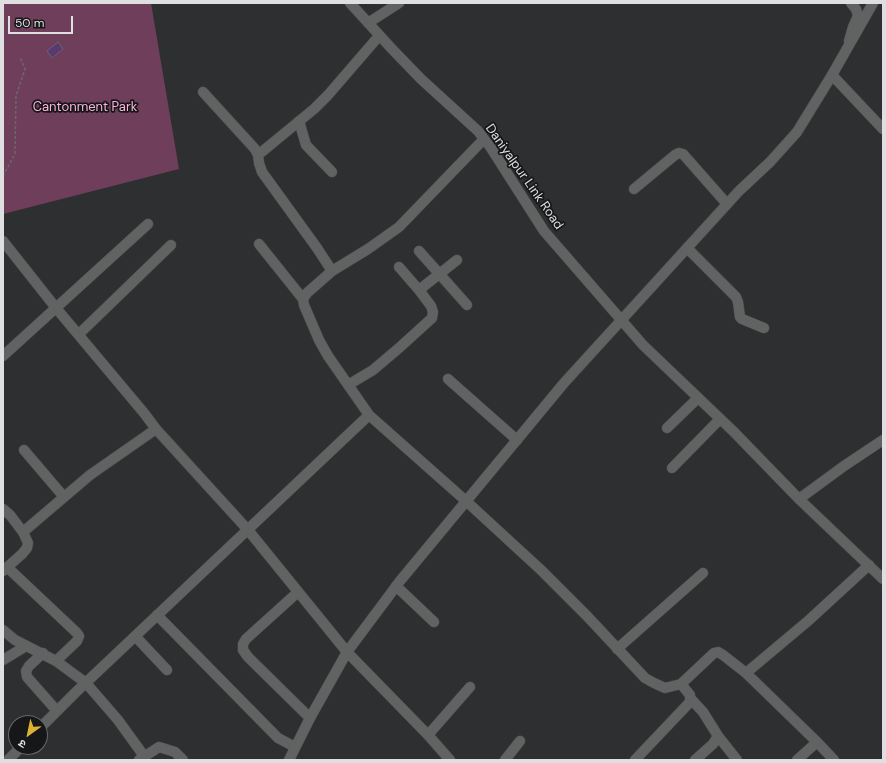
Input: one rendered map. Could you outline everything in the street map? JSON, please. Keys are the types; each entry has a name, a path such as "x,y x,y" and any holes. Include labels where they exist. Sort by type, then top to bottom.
{"street":[{"name":"Daniyalpur Link Road","path":"350,3 379,36 421,79 478,131 544,231 643,345 720,419 799,500 883,579"},
{"path":"368,23 399,3"},
{"path":"848,47 853,27 858,16 856,9 851,3"},
{"path":"289,760 310,718 347,652 396,586 564,383 739,191 770,162 797,132 832,75 873,3"},
{"path":"258,155 328,95 379,36"},
{"path":"832,75 883,129"},
{"path":"203,92 255,149 262,172 332,271"},
{"path":"299,121 306,145 332,172"},
{"path":"303,299 307,293 332,271 368,249 399,227 484,139"},
{"path":"634,189 679,153 683,154 727,204"},
{"path":"3,356 148,224"},
{"path":"3,240 56,308 156,429 248,530 347,652 428,735 450,760"},
{"path":"259,244 303,299 304,305 319,340 348,385 370,415 540,570 587,616 646,678 665,688 681,684 714,653 718,652 723,654 746,674 834,760"},
{"path":"79,334 171,245"},
{"path":"687,248 736,297 742,319 764,328"},
{"path":"419,251 467,305"},
{"path":"419,290 457,260"},
{"path":"348,385 378,366 405,344 432,318 433,312 431,306 399,267"},
{"path":"448,378 517,440"},
{"path":"667,428 698,398"},
{"path":"48,720 157,615 370,415"},
{"path":"672,468 720,419"},
{"path":"23,532 90,475 156,429"},
{"path":"799,500 844,466 883,440"},
{"path":"24,450 64,498"},
{"path":"3,509 10,515 23,532 28,543 27,548 5,569 77,632 79,636 77,641 56,660"},
{"path":"746,674 808,621 869,565"},
{"path":"618,649 703,573"},
{"path":"396,586 434,622"},
{"path":"298,592 246,639 243,644 243,650 248,657 310,718"},
{"path":"157,615 278,738 295,748"},
{"path":"3,630 15,640 56,660 86,683 118,720 142,758 155,749 163,748 175,752 183,760"},
{"path":"135,636 167,670"},
{"path":"3,660 26,646"},
{"path":"43,654 29,666 26,671 27,676 57,711"},
{"path":"681,684 737,760"},
{"path":"428,735 470,687"},
{"path":"635,760 686,707 691,699"},
{"path":"696,760 713,744 718,736"},
{"path":"505,760 520,741"},
{"path":"797,760 817,742"}],"path":[{"path":"3,176 14,154 16,96 25,69 20,57"}],"green space":[{"name":"Cantonment Park","path":"3,3 151,3 179,169 3,214"}],"building":[{"path":"58,42 63,49 52,58 47,51"}]}
